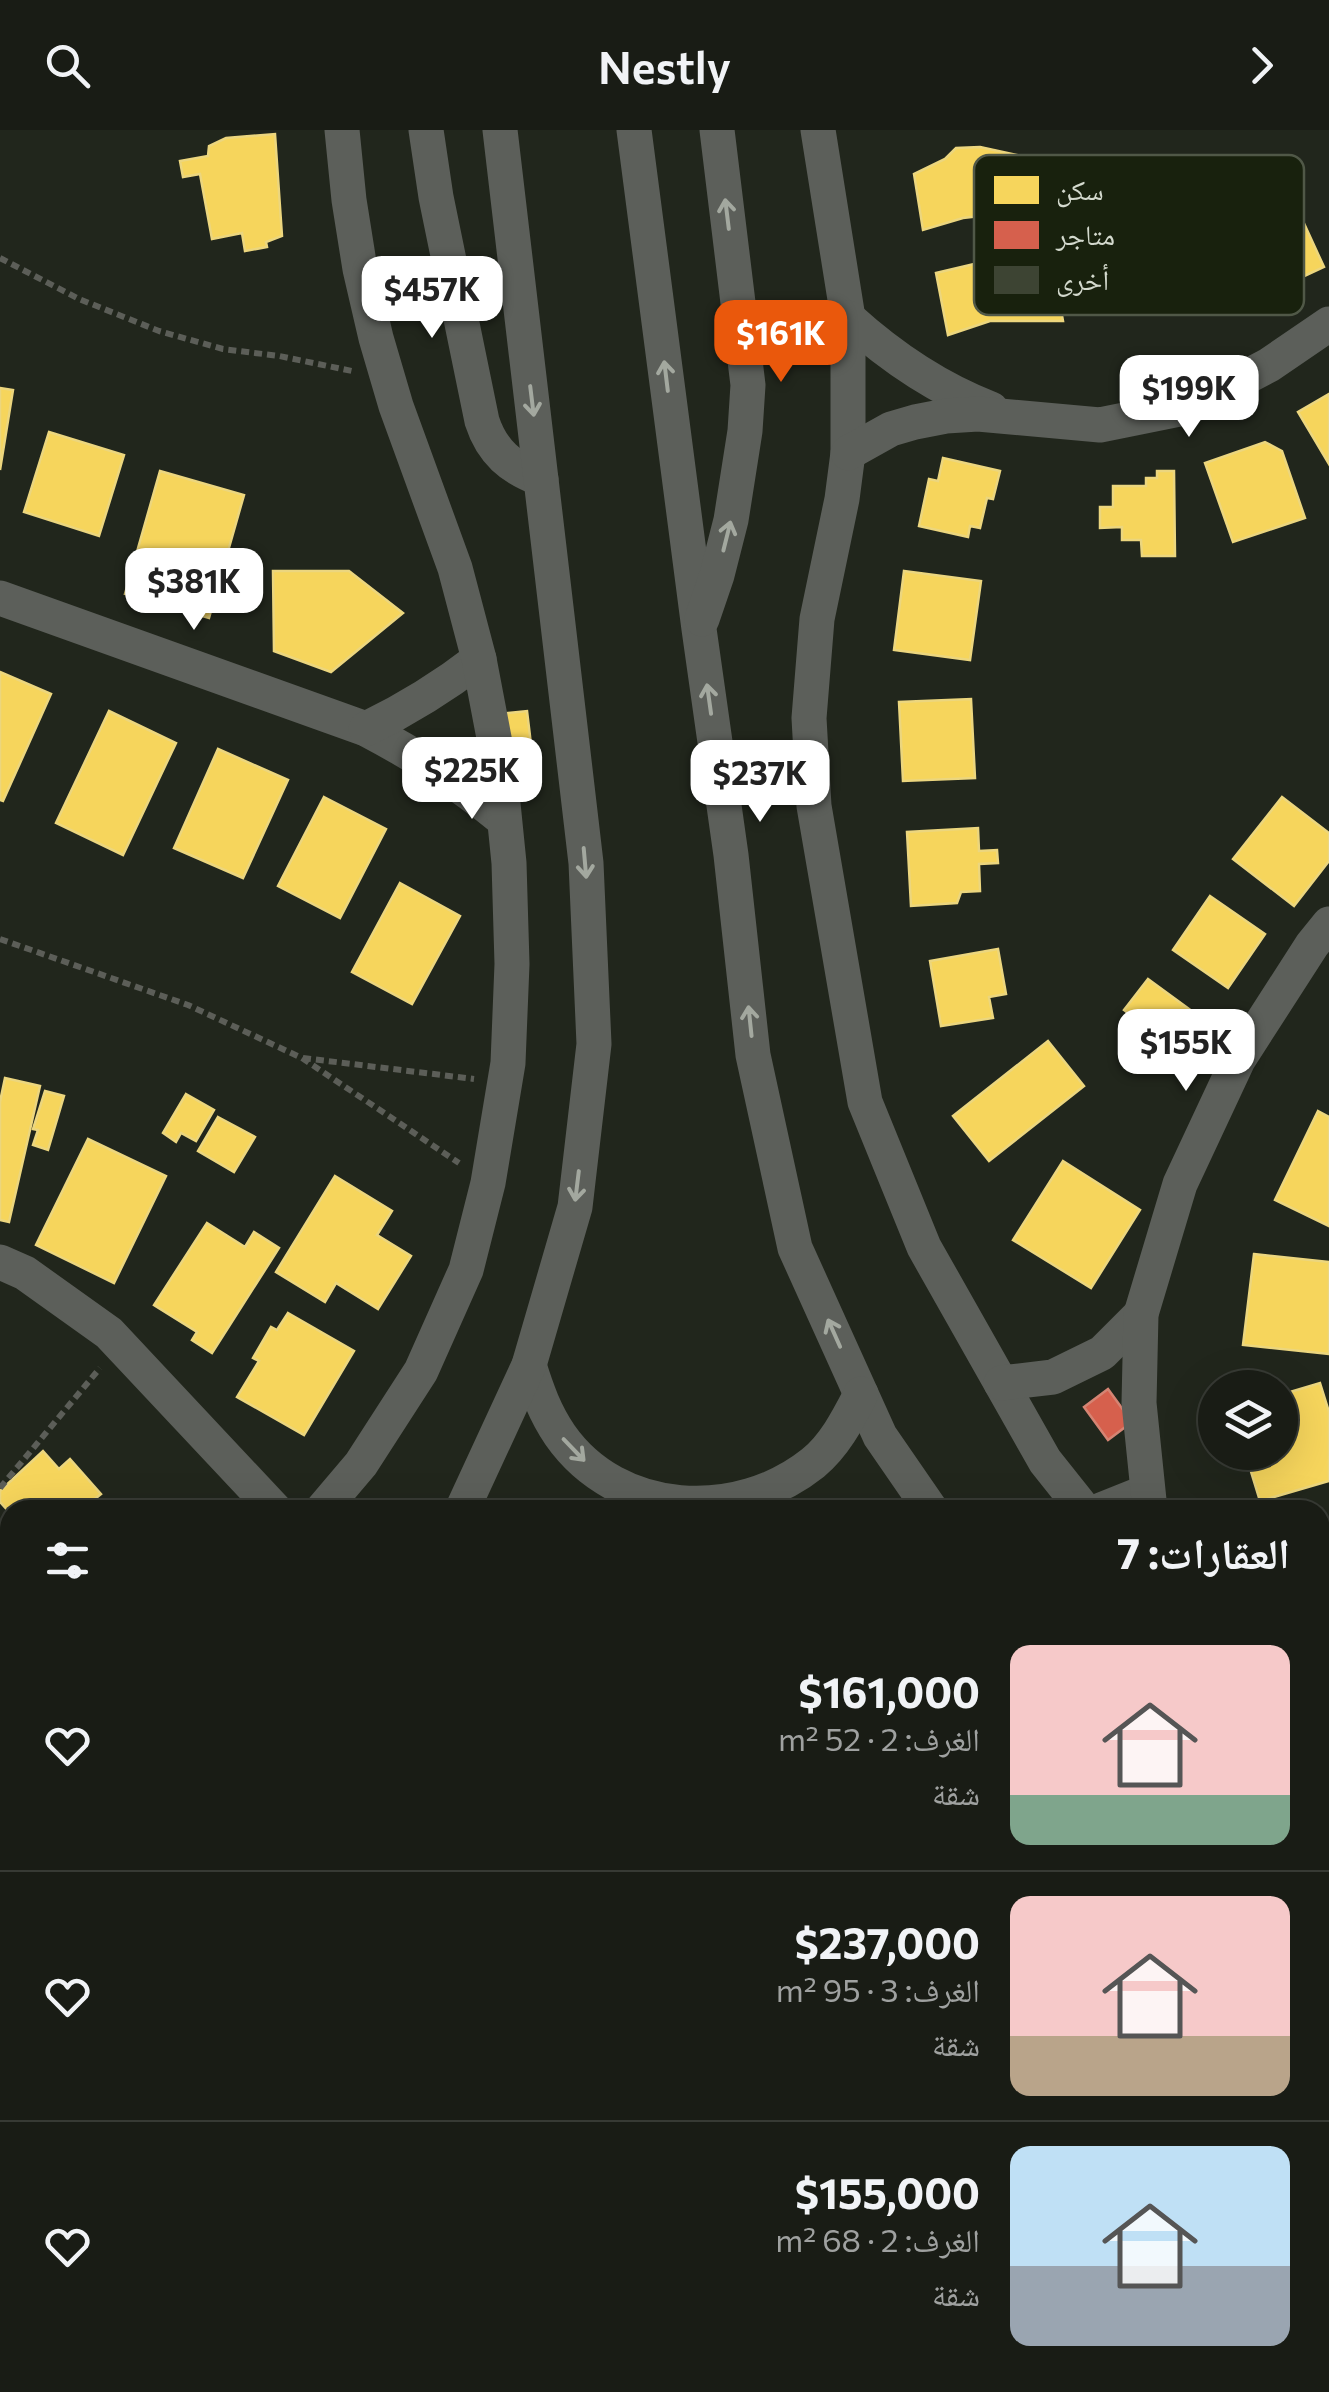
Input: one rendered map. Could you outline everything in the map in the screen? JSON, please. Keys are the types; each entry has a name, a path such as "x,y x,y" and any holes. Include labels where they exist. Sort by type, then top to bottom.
{"street":[{"path":"331,1500 362,1464 421,1371 466,1270 488,1183 508,1063 512,964 509,863 499,764 479,659 456,568 388,378 360,269 342,130"},
{"path":"426,130 482,421 493,447 506,462 541,478"},
{"path":"467,1500 529,1365 575,1208 594,1044 586,863 500,130"},
{"path":"634,130 758,1074 795,1248 880,1436 923,1500"},
{"path":"699,630 731,520 748,386 717,130"},
{"path":"818,130 848,318 848,452 818,619 809,718 814,806 866,1102 924,1247 1045,1462 1076,1500"},
{"path":"848,318 927,379 1010,417"},
{"path":"848,452 891,429 962,415 1100,424 1189,407 1269,365 1329,324"},
{"path":"0,598 366,729 415,754 504,820"},
{"path":"366,729 418,702 479,659"},
{"path":"1148,1500 1139,1403 1141,1314 1180,1184 1238,1060 1312,944 1329,924"},
{"path":"0,1262 25,1273 110,1333 267,1500"},
{"path":"1001,1383 1053,1377 1102,1353 1141,1314"},
{"path":"529,1365 541,1404 562,1438 591,1468 625,1489 661,1500"},
{"path":"738,1500 782,1484 816,1461 842,1430 861,1394"}],"path":[{"path":"0,258 79,299 160,331 223,349 388,378"},
{"path":"0,939 188,1005 302,1058 488,1183"},
{"path":"302,1058 504,1082"},
{"path":"0,1488 120,1344"}],"building: سكن":[{"path":"275,134 282,236 266,242 267,247 245,251 242,233 212,239 200,174 183,177 180,161 208,156 209,146 226,138"},
{"path":"980,147 1016,155 974,155 974,217 923,230 914,174 945,159 956,148"},
{"path":"1304,223 1324,267 1304,276"},
{"path":"974,264 974,315 1062,315 1063,321 990,321 948,335 936,273"},
{"path":"0,388 13,390 0,470"},
{"path":"1329,394 1329,464 1298,412"},
{"path":"49,432 124,455 99,536 24,512"},
{"path":"1265,442 1282,451 1305,518 1233,542 1205,463"},
{"path":"943,458 1000,471 993,499 987,498 980,528 970,526 968,537 919,526 929,479 938,481"},
{"path":"160,471 244,495 209,618 125,594"},
{"path":"1157,471 1174,471 1175,556 1142,556 1141,540 1122,540 1122,527 1100,528 1100,507 1113,507 1113,486 1146,486 1146,478 1157,478"},
{"path":"273,571 349,571 403,613 331,672 274,651"},
{"path":"904,571 981,581 970,660 894,650"},
{"path":"0,672 51,694 3,801 0,800"},
{"path":"971,699 975,778 903,781 899,702"},
{"path":"109,711 176,743 123,855 56,823"},
{"path":"527,711 532,753 503,756 499,714"},
{"path":"218,749 288,780 243,878 174,848"},
{"path":"324,797 386,829 340,918 278,886"},
{"path":"1282,797 1329,833 1329,861 1294,906 1233,859"},
{"path":"978,828 979,851 997,850 998,863 979,864 980,891 961,892 957,903 911,906 907,832"},
{"path":"400,883 460,916 412,1004 352,972"},
{"path":"1210,896 1265,934 1228,988 1173,950"},
{"path":"998,949 1006,994 989,997 993,1018 941,1026 930,961"},
{"path":"1148,979 1215,1028 1191,1060 1124,1010"},
{"path":"1048,1041 1084,1086 989,1161 953,1116"},
{"path":"5,1078 40,1086 9,1222 0,1220 0,1102"},
{"path":"45,1091 64,1096 48,1150 33,1145 38,1130 33,1129"},
{"path":"186,1094 214,1110 196,1141 181,1133 176,1142 163,1133"},
{"path":"1318,1111 1329,1117 1329,1226 1275,1200"},
{"path":"218,1117 255,1137 234,1172 198,1151"},
{"path":"88,1139 166,1176 114,1283 36,1245"},
{"path":"1063,1161 1140,1210 1091,1288 1013,1240"},
{"path":"335,1176 392,1211 377,1235 411,1256 378,1309 336,1283 325,1302 276,1272"},
{"path":"207,1223 245,1247 254,1232 279,1248 212,1353 192,1340 197,1332 154,1305"},
{"path":"1254,1254 1329,1262 1329,1354 1243,1345"},
{"path":"288,1313 354,1351 304,1435 237,1397 259,1361 253,1358 271,1327 277,1330"},
{"path":"1320,1383 1329,1412 1329,1481 1260,1500 1251,1470 1298,1470 1298,1390"},
{"path":"43,1451 59,1469 70,1459 101,1494 94,1500 0,1500 0,1491"}],"building: متاجر":[{"path":"1108,1389 1132,1422 1108,1440 1084,1407"}]}
